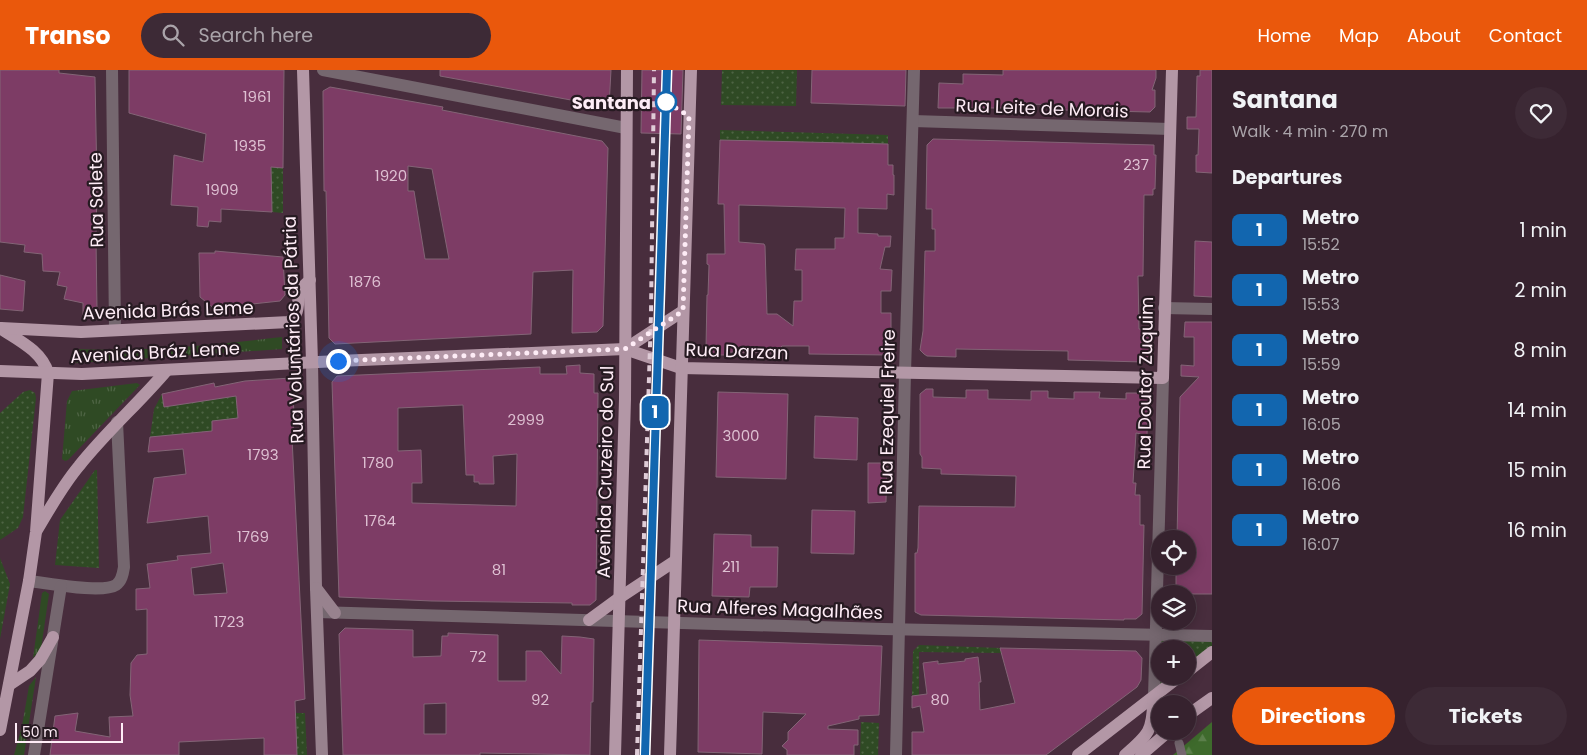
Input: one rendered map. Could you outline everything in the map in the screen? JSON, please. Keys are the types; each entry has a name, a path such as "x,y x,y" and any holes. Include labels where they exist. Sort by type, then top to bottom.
{"main road":[{"name":"Avenida Cruzeiro do Sul","path":"614,755 625,399 627,70"},
{"path":"670,755 691,70"},
{"name":"Rua Doutor Zuquim","path":"1163,378 1172,70"},
{"name":"Rua Voluntários da Pátria","path":"301,73 310,280 316,588 322,755"},
{"name":"Avenida Brás Leme","path":"0,328 81,332 289,322 294,319 297,312 300,290 310,280"},
{"path":"625,349 683,311"},
{"path":"0,328 43,359 48,373 36,532 29,581 0,730"},
{"name":"Rua Darzan","path":"312,362 625,349 681,368 1163,378"},
{"name":"Avenida Bráz Leme","path":"0,371 82,374 312,362"},
{"path":"36,532 65,483 117,422 148,392 167,370"},
{"path":"589,620 676,561"},
{"path":"316,588 335,613"},
{"path":"9,685 30,671 40,660 53,638"},
{"path":"1196,665 1212,652"},
{"path":"1156,695 1169,685"},
{"path":"1196,709 1212,698"},
{"path":"1078,755 1151,699"},
{"path":"1125,755 1145,738 1151,722"},
{"path":"1141,755 1158,740"}],"street":[{"name":"Rua Salete","path":"112,70 115,330"},
{"path":"323,70 626,128"},
{"name":"Rua Ezequiel Freire","path":"896,755 904,373 914,70"},
{"name":"Rua Leite de Morais","path":"913,121 1170,130"},
{"path":"1164,308 1212,309"},
{"name":"Rua Doutor Zuquim","path":"1154,695 1163,378"},
{"path":"29,581 104,589 117,585 122,578 124,567 117,422"},
{"path":"34,755 62,586"},
{"name":"Rua Alferes Magalhães","path":"317,612 674,624 1212,636"},
{"path":"1179,743 1182,755"}],"green space":[{"path":"722,70 797,70 796,106 721,105"},
{"path":"720,130 888,135 888,144 720,140"},
{"path":"271,167 283,168 283,213 272,212"},
{"path":"282,337 282,349 76,363 75,349 153,349"},
{"path":"137,383 140,385 68,460 62,459 67,401 72,391"},
{"path":"30,390 35,393 36,398 23,517 18,528 0,540 0,413 23,392"},
{"path":"162,394 164,407 244,395 246,409 237,410 238,418 212,421 212,431 150,437 154,409"},
{"path":"95,470 97,470 99,568 55,565 60,520"},
{"path":"0,558 10,584 0,639"},
{"path":"45,591 49,594 41,649 33,658 42,593"},
{"path":"1158,638 1212,639 1212,648 1196,661 1196,640 1158,640"},
{"path":"919,645 1000,648 1002,653 919,652 919,695 912,695 913,651"},
{"path":"36,677 24,755 14,755 22,726 29,686"},
{"path":"1157,685 1163,685 1157,690"},
{"path":"295,713 305,713 307,755 297,755"},
{"path":"861,722 879,723 878,755 860,755"},
{"path":"1212,722 1212,755 1173,755 1191,740 1196,740 1196,736"}],"building":[{"path":"0,70 59,70 59,73 95,77 97,309 92,316 83,315 83,303 64,299 67,287 57,285 60,272 43,271 42,254 24,252 25,245 0,242"},
{"path":"129,70 284,70 283,168 271,167 272,212 221,209 221,222 209,221 208,227 197,226 198,207 171,205 174,155 203,162 206,134 129,113"},
{"path":"440,70 611,70 609,107 440,76"},
{"name":"Santana","path":"642,70 683,70 681,134 641,133"},
{"path":"812,70 906,70 905,106 811,103"},
{"path":"1003,70 1156,70 1156,78 1152,90 1155,90 1155,107 1150,112 1063,110 1063,105 1027,104 1027,108 938,108 939,83 963,84 963,74 1003,75"},
{"path":"1200,70 1212,70 1212,173 1196,172 1199,129 1187,129 1187,117 1196,117 1197,76 1200,76"},
{"path":"330,87 443,107 442,110 602,141 608,148 603,326 597,332 572,333 573,270 533,272 531,334 335,344 329,338 323,91","holes":["408,166 432,169 449,259 425,259 414,191 408,191"]},
{"path":"933,139 1154,145 1154,155 1156,155 1155,189 1153,189 1153,195 1144,195 1143,276 1138,276 1139,329 1150,330 1150,355 1143,362 1068,360 1068,351 956,349 956,357 927,356 920,350 923,331 925,251 935,251 935,229 932,229 932,209 926,209 927,145"},
{"path":"720,140 888,144 888,165 893,165 894,195 887,194 887,209 858,208 858,233 891,236 890,247 885,247 880,269 892,270 891,291 881,291 881,313 891,313 891,345 888,346 888,355 809,354 809,346 782,346 775,353 725,352 725,355 714,355 706,348 709,265 707,264 707,254 725,254 724,204 718,204","holes":["739,205 845,208 844,238 835,238 835,249 796,249 795,270 802,270 802,301 794,301 793,326 777,314 767,314 765,246 764,244 739,242"]},
{"path":"1195,241 1212,242 1212,297 1194,296"},
{"path":"215,251 283,257 285,295 280,301 215,308 211,306 200,297 199,253 215,253"},
{"path":"0,275 25,281 23,311 0,309"},
{"path":"1185,322 1212,322 1212,594 1196,594 1196,585 1176,585 1176,575 1196,575 1196,530 1177,530 1180,397 1199,377 1181,376 1181,365 1194,366 1194,337 1184,337"},
{"path":"580,365 580,373 594,374 594,393 598,393 596,600 590,605 572,605 572,603 432,601 339,597 332,382 337,376 540,367 540,374 567,374 566,366","holes":["463,405 466,475 474,475 474,482 479,482 479,484 494,484 493,456 517,454 516,506 412,503 412,483 422,483 421,450 398,451 398,408"]},
{"path":"291,378 294,411 292,411 294,438 292,438 305,699 295,701 297,755 264,755 264,738 179,742 179,755 50,755 55,716 78,713 75,731 110,737 109,717 133,716 130,695 131,663 137,655 147,654 147,609 136,610 136,589 150,588 147,564 178,560 177,556 211,553 208,516 147,523 154,478 186,474 183,449 148,452 150,437 212,431 212,421 238,418 236,396 164,407 162,394 214,383 215,387 245,381","holes":["223,563 227,593 194,595 191,568"]},
{"path":"926,389 933,389 933,397 966,398 966,390 988,390 988,399 1031,400 1031,391 1048,391 1048,398 1074,399 1074,392 1100,392 1099,398 1126,399 1126,393 1144,393 1148,398 1147,435 1136,433 1133,483 1136,483 1135,495 1140,495 1140,525 1144,525 1142,614 1136,619 1124,620 921,615 915,612 915,553 917,553 918,548 919,506 1015,507 1016,476 941,474 941,469 922,468 922,457 920,454 920,394"},
{"path":"718,392 788,394 786,479 716,477"},
{"path":"815,416 858,418 857,460 814,458"},
{"path":"868,463 887,463 886,502 868,503"},
{"path":"812,510 855,511 854,554 811,553"},
{"path":"714,534 751,535 751,547 778,547 777,587 750,587 749,597 712,596"},
{"path":"345,628 413,630 413,657 441,656 442,636 448,636 448,633 498,635 498,681 526,681 526,651 541,651 561,674 562,636 594,639 590,755 480,753 480,755 343,755 339,634","holes":["446,703 446,734 424,734 424,704"]},
{"path":"699,640 882,646 879,715 859,716 859,719 828,726 828,729 858,730 858,745 854,745 854,755 787,755 787,750 782,746 788,740 788,732 806,714 763,712 762,754 698,752"},
{"path":"1000,648 1136,651 1142,658 1141,680 1137,687 1046,755 912,755 912,732 924,732 920,706 912,708 912,696 927,694 923,663 938,661 938,664 965,661 965,659 978,657 981,682 979,682 980,710 1015,703"}],"railway":[{"path":"637,755 651,315 654,70"},
{"path":"645,755 667,70"}],"metro line":[{"name":"1","path":"645,755 667,70"}],"place":[{"name":"Santana","path":"666,102"}],"route":[{"path":"338,361 625,349 683,311 689,116 666,102"}]}
